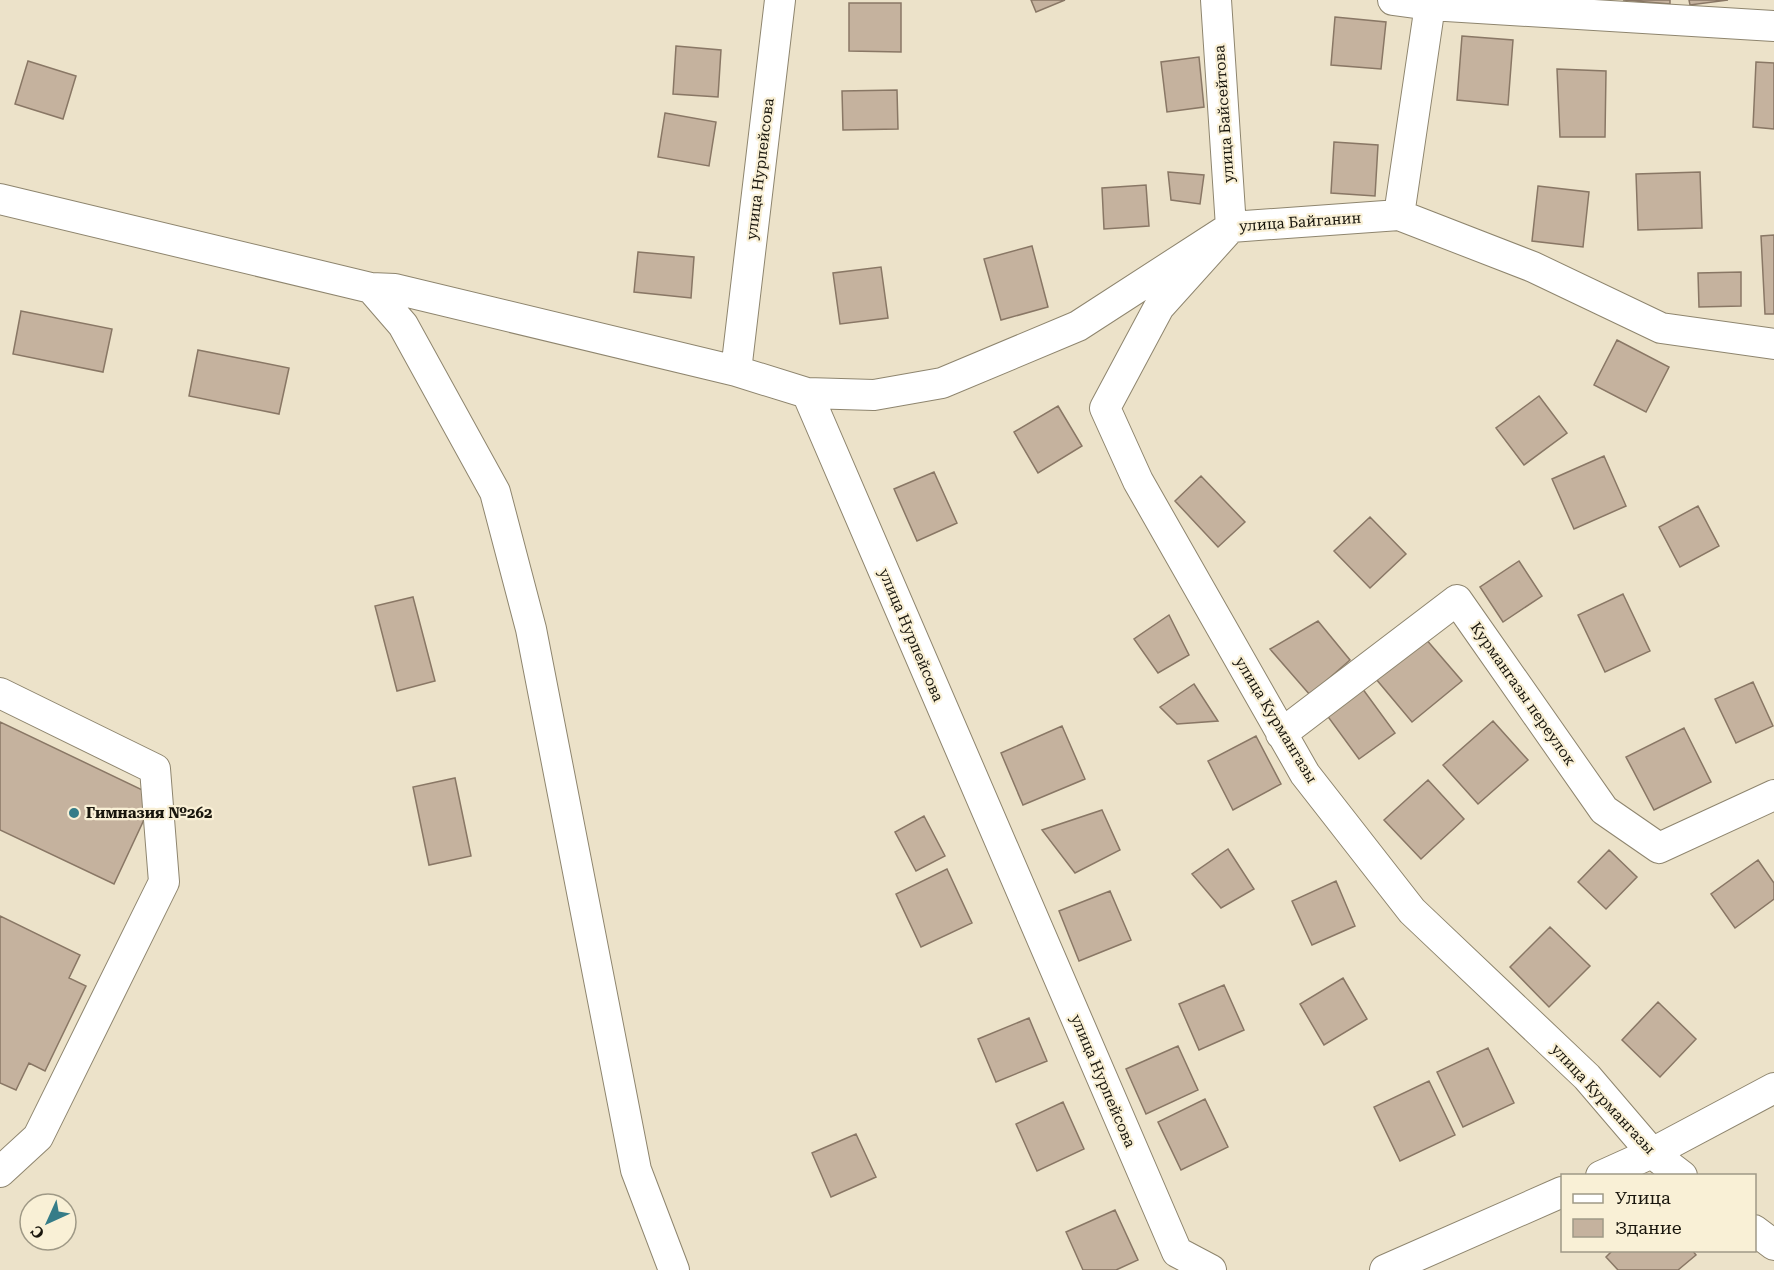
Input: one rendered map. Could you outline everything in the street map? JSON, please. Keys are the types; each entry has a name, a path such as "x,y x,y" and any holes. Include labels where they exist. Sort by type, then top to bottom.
{"street":[{"name":"улица Нурпейсова","path":"736,370 780,0"},
{"name":"улица Байсейтова","path":"1216,0 1232,227"},
{"path":"1393,0 1430,5 1774,26"},
{"path":"1399,215 1430,5"},
{"path":"0,200 371,288 395,289 736,370 807,393"},
{"name":"улица Байганин","path":"807,393 874,394 942,383 1078,326 1232,227 1399,215 1533,267 1661,328 1774,344"},
{"name":"улица Курмангазы","path":"1232,227 1159,307 1105,408 1138,481 1305,774 1412,911 1587,1077 1652,1153 1679,1174"},
{"path":"371,288 403,325 495,492 531,629 636,1170 674,1270"},
{"name":"улица Нурпейсова","path":"807,393 1177,1252 1211,1270"},
{"name":"Курмангазы переулок","path":"1281,734 1457,600 1604,810 1659,848 1774,795"},
{"path":"0,693 155,769 164,882 38,1137 0,1172"},
{"path":"1605,1174 1652,1153 1774,1088"},
{"path":"1386,1270 1561,1193"},
{"path":"1756,1231 1774,1245"}],"building":[{"path":"1031,0 1065,0 1036,12"},
{"path":"1623,0 1670,0 1670,4"},
{"path":"1689,0 1728,0 1690,5"},
{"path":"849,3 901,3 901,52 849,51"},
{"path":"1335,17 1386,22 1381,69 1331,65"},
{"path":"1462,36 1513,40 1508,105 1457,100"},
{"path":"676,46 721,50 718,97 673,94"},
{"path":"1199,57 1204,107 1167,112 1161,62"},
{"path":"28,61 76,76 63,119 15,104"},
{"path":"1756,62 1774,63 1774,129 1753,127"},
{"path":"1557,69 1606,71 1605,137 1560,137"},
{"path":"897,90 898,129 843,130 842,91"},
{"path":"665,113 716,122 709,166 658,157"},
{"path":"1334,142 1378,145 1375,196 1331,193"},
{"path":"1168,172 1204,175 1200,204 1171,200"},
{"path":"1700,172 1702,228 1638,230 1636,174"},
{"path":"1146,185 1149,226 1104,229 1102,188"},
{"path":"1538,186 1589,192 1583,247 1532,241"},
{"path":"1774,235 1774,314 1765,314 1761,236"},
{"path":"1032,246 1048,307 1001,320 984,259"},
{"path":"638,252 694,257 691,298 634,292"},
{"path":"881,267 888,318 840,324 833,273"},
{"path":"1741,272 1741,306 1699,307 1698,273"},
{"path":"21,311 112,329 103,372 13,354"},
{"path":"1617,340 1669,367 1646,412 1594,385"},
{"path":"198,350 289,368 279,414 189,396"},
{"path":"1539,396 1567,433 1524,465 1496,428"},
{"path":"1058,406 1082,446 1038,473 1014,432"},
{"path":"1604,456 1626,506 1574,529 1552,479"},
{"path":"934,472 957,523 917,541 894,489"},
{"path":"1201,476 1245,522 1218,547 1175,501"},
{"path":"1698,506 1719,546 1680,567 1659,527"},
{"path":"1370,517 1406,554 1370,588 1334,551"},
{"path":"1519,561 1542,596 1503,622 1480,587"},
{"path":"1623,594 1650,651 1605,672 1578,615"},
{"path":"413,597 435,681 397,691 375,606"},
{"path":"1169,615 1189,655 1158,673 1134,639"},
{"path":"1318,621 1350,660 1310,695 1270,649"},
{"path":"1425,638 1462,681 1412,722 1376,679"},
{"path":"1753,682 1773,726 1736,743 1715,699"},
{"path":"1194,684 1218,721 1177,724 1160,707"},
{"path":"1362,688 1395,733 1359,759 1326,714"},
{"path":"1493,721 1528,760 1478,804 1443,765"},
{"name":"Гимназия №262","path":"0,722 155,796 114,884 0,830"},
{"path":"1062,726 1085,779 1023,805 1001,753"},
{"path":"1684,728 1711,782 1654,810 1626,757"},
{"path":"1256,736 1281,784 1233,810 1208,761"},
{"path":"455,778 471,856 429,865 413,787"},
{"path":"1428,780 1464,819 1421,859 1384,820"},
{"path":"1102,810 1120,850 1075,873 1042,830"},
{"path":"924,816 945,856 916,871 895,832"},
{"path":"1228,849 1254,889 1221,908 1192,874"},
{"path":"1609,850 1637,877 1606,909 1578,882"},
{"path":"1758,860 1774,883 1774,899 1735,928 1711,894"},
{"path":"947,869 972,923 921,947 896,894"},
{"path":"1336,881 1355,926 1312,945 1292,901"},
{"path":"1110,891 1131,940 1079,961 1059,911"},
{"path":"0,916 80,955 69,978 86,986 45,1071 29,1063 16,1090 0,1083"},
{"path":"1550,927 1590,966 1549,1007 1510,967"},
{"path":"1343,978 1367,1019 1324,1045 1300,1004"},
{"path":"1224,985 1244,1030 1199,1050 1179,1004"},
{"path":"1658,1002 1696,1039 1660,1077 1622,1040"},
{"path":"1029,1018 1047,1061 996,1082 978,1039"},
{"path":"1178,1046 1198,1090 1146,1114 1126,1069"},
{"path":"1488,1048 1514,1103 1463,1127 1437,1072"},
{"path":"1429,1081 1455,1135 1400,1161 1374,1107"},
{"path":"1205,1099 1228,1147 1181,1170 1158,1122"},
{"path":"1063,1102 1084,1149 1037,1171 1016,1124"},
{"path":"856,1134 876,1177 831,1197 812,1153"},
{"path":"1115,1210 1138,1260 1116,1270 1083,1270 1066,1232"},
{"path":"1611,1252 1694,1252 1696,1255 1678,1270 1618,1270 1606,1257"}],"place":[{"name":"Гимназия №262","path":"74,813"}]}
